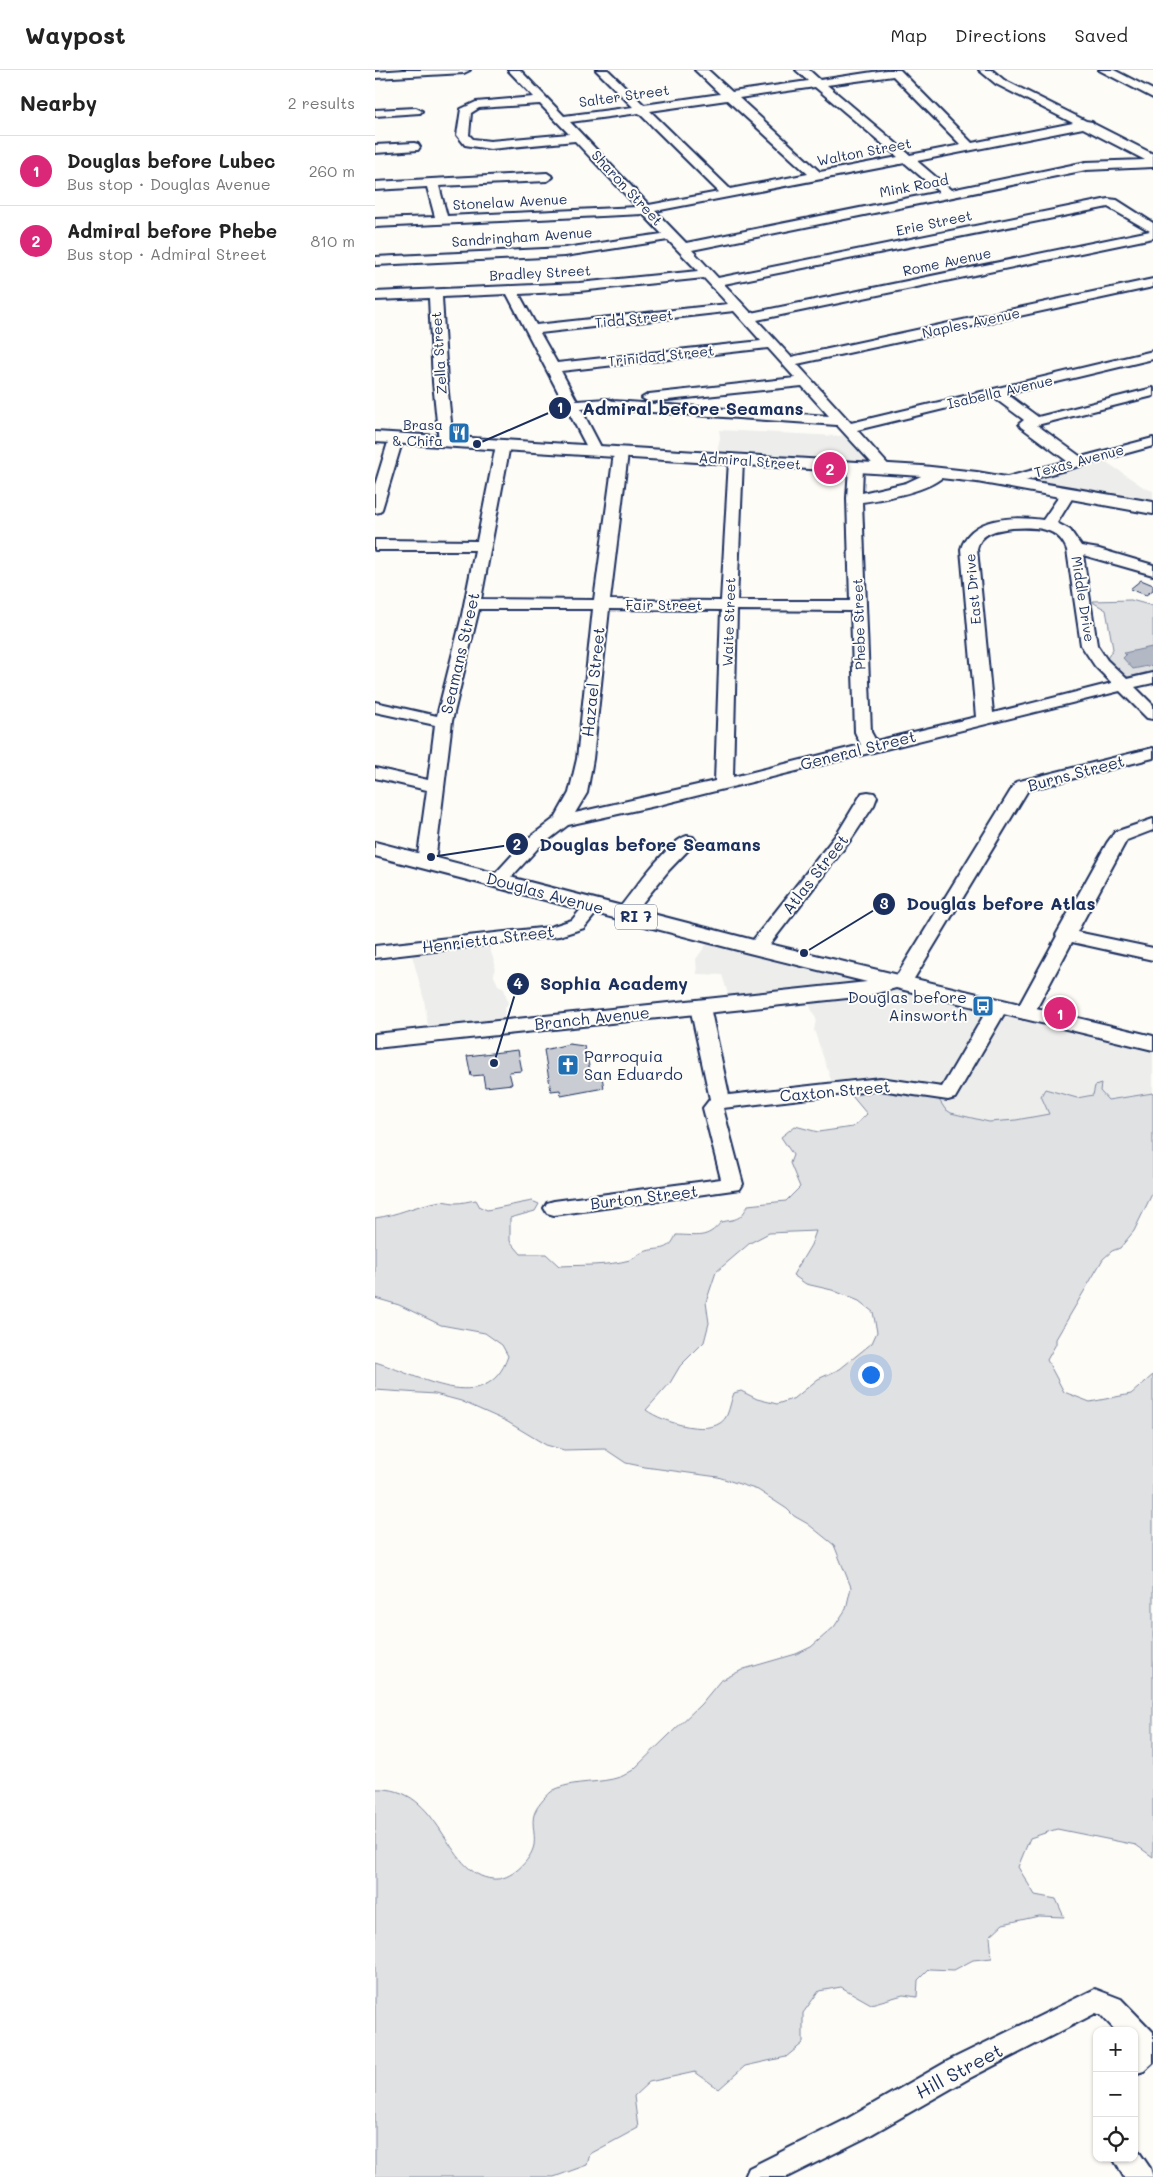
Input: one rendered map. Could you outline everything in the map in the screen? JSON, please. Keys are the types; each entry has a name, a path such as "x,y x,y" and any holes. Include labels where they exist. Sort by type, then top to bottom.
{"main road":[{"name":"Admiral Street","path":"375,436 396,439 939,473 1069,492 1153,508"},
{"name":"Douglas Avenue","path":"375,849 757,948 1025,1013 1152,1041"},
{"name":"Branch Avenue","path":"375,1041 866,989 897,982"}],"street":[{"path":"375,75 464,70"},
{"name":"Sharon Street","path":"514,70 748,318"},
{"path":"602,70 728,194"},
{"path":"701,70 817,176"},
{"path":"802,70 949,194"},
{"path":"985,70 1000,82 1088,124 1153,159"},
{"path":"1105,70 1153,95"},
{"path":"895,71 969,147"},
{"name":"Salter Street","path":"563,120 818,84 895,71"},
{"path":"543,100 476,105 465,111 463,135 469,142 490,145 579,137"},
{"path":"375,112 415,111"},
{"name":"Walton Street","path":"646,210 1088,124"},
{"path":"375,149 414,147"},
{"name":"Mink Road","path":"683,248 1087,166 1153,163"},
{"path":"375,186 547,177"},
{"path":"432,183 442,220"},
{"name":"Erie Street","path":"711,278 1108,202 1113,203 1153,228"},
{"name":"Stonelaw Avenue","path":"375,223 646,210"},
{"name":"Rome Avenue","path":"748,318 1153,234"},
{"name":"Sandringham Avenue","path":"375,261 573,251 671,236"},
{"name":"Bradley Street","path":"375,296 579,287 711,278"},
{"name":"Naples Avenue","path":"789,362 1149,287"},
{"path":"511,290 596,451"},
{"name":"Zella Street","path":"435,294 439,382 446,442"},
{"name":"Tidd Street","path":"531,330 738,308"},
{"path":"748,318 885,469"},
{"name":"Trinidad Street","path":"551,368 771,344"},
{"name":"Isabella Avenue","path":"594,404 845,424 996,393 1153,355"},
{"path":"571,406 806,381"},
{"path":"1029,422 1153,392"},
{"path":"996,393 1077,461"},
{"path":"375,508 396,439"},
{"name":"Texas Avenue","path":"1005,482 1153,442"},
{"name":"Seamans Street","path":"426,862 444,721 471,604 503,445"},
{"name":"Hazael Street","path":"499,880 532,844 562,821 578,793 585,759 621,453"},
{"name":"Waite Street","path":"724,783 729,605 736,460"},
{"name":"Phebe Street","path":"856,468 854,498 863,732 871,747"},
{"path":"854,498 883,494 923,482 939,473"},
{"path":"1047,526 1069,492"},
{"name":"East Drive","path":"985,719 968,557 971,540 981,531 993,526 1028,523 1047,526"},
{"name":"Middle Drive","path":"1047,526 1055,527 1065,533 1075,550 1089,645 1101,663 1153,714"},
{"path":"375,545 482,546"},
{"path":"1075,550 1093,552 1153,570"},
{"name":"Fair Street","path":"471,604 857,606"},
{"name":"General Street","path":"562,821 595,816 1153,678"},
{"path":"375,707 429,720 444,721"},
{"name":"Burns Street","path":"897,982 905,978 1022,786 1153,753"},
{"path":"375,773 435,787"},
{"name":"Atlas Street","path":"757,948 846,834 865,806 868,797"},
{"path":"1025,1013 1065,935 1116,843 1121,836 1134,833 1153,824"},
{"path":"1134,833 1153,839"},
{"path":"624,914 663,866 687,841"},
{"name":"Henrietta Street","path":"375,952 552,932 578,924 593,906"},
{"path":"1065,935 1153,954"},
{"name":"Caxton Street","path":"721,1102 880,1084 949,1094 998,1006"},
{"path":"700,1007 721,1102"},
{"name":"Burton Street","path":"554,1208 733,1184 713,1108 715,1104 721,1102"},
{"name":"Hill Street","path":"759,2177 855,2128 975,2061 1095,2001 1111,2007 1146,2052"},
{"path":"1130,2162 1140,2177"}],"shaded area":[{"path":"719,430 838,436 851,434 882,466 715,458 720,438"},
{"path":"1096,455 1145,488 1153,491 1153,508 1010,478"},
{"path":"1131,600 1153,606 1153,671 1124,678 1106,660 1113,649 1106,610 1093,601"},
{"path":"1152,647 1153,665 1133,669 1123,658 1126,655 1124,653"},
{"path":"486,937 495,964 494,976 498,985 504,988 508,1003 504,1010 506,1024 429,1033 424,1000 409,944"},
{"path":"711,938 1153,1041 1153,1093 1108,1100 1100,1091 1101,1085 1093,1095 1077,1098 1045,1089 1041,1096 1049,1114 1016,1120 989,1122 951,1113 945,1109 930,1086 833,1086 814,1030 816,1019 805,996 731,1004 722,975 697,974 696,959"},
{"path":"849,1084 930,1086 945,1109 951,1113 989,1122 1016,1120 1049,1114 1041,1096 1045,1089 1077,1098 1093,1095 1095,1086 1101,1084 1100,1091 1108,1100 1153,1093 1153,1192 1134,1231 1120,1248 1112,1251 1103,1259 1056,1339 1056,1344 1047,1360 1064,1392 1090,1402 1131,1394 1153,1375 1153,1857 1136,1845 1057,1829 1030,1838 1018,1867 1035,1895 1056,1899 1064,1917 1039,1916 1003,1924 990,1936 992,1958 973,1960 954,1970 929,1969 918,1980 917,1997 903,1995 871,2004 841,1987 819,1991 803,2013 803,2043 786,2057 745,2066 719,2089 695,2072 649,2082 634,2096 638,2128 590,2154 587,2165 554,2177 375,2177 375,1789 398,1792 415,1801 429,1815 463,1863 477,1874 493,1879 506,1877 519,1869 529,1857 534,1845 533,1817 537,1808 551,1792 571,1784 612,1779 633,1770 701,1704 720,1681 744,1669 796,1654 811,1647 834,1627 846,1609 851,1587 834,1545 808,1524 758,1490 718,1477 626,1463 605,1449 564,1450 546,1445 506,1421 461,1401 435,1394 375,1390 375,1362 430,1382 468,1389 484,1385 498,1375 508,1356 502,1345 485,1333 441,1325 399,1305 375,1298 375,1218 439,1201 458,1203 476,1200 480,1207 487,1210 532,1201 539,1204 535,1211 510,1218 510,1241 521,1254 546,1254 559,1266 604,1264 630,1260 649,1250 670,1245 676,1235 696,1236 711,1232 721,1222 741,1216 748,1205 786,1201 800,1187 790,1163 793,1155 781,1137 795,1126 818,1132 853,1127 867,1114 852,1096","holes":["816,1231 811,1245 793,1275 806,1284 832,1290 859,1301 873,1312 877,1332 872,1343 840,1369 818,1379 795,1398 777,1404 757,1399 741,1391 734,1393 727,1415 721,1422 712,1426 701,1428 688,1426 664,1419 646,1410 670,1383 680,1366 704,1342 709,1323 706,1302 716,1272 750,1243 769,1233"]}],"building":[{"path":"1141,580 1153,585 1153,590 1146,595 1130,589"},
{"name":"Parroquia San Eduardo","path":"569,1044 584,1046 592,1078 602,1077 604,1088 561,1096 560,1090 551,1091 544,1050"},
{"path":"518,1050 522,1071 509,1072 512,1084 485,1087 483,1075 471,1076 467,1056"}],"place":[{"name":"Brasa & Chifa","path":"459,433"},
{"name":"Admiral before Seamans","path":"477,444"},
{"name":"Admiral before Phebe","path":"830,468"},
{"name":"Douglas before Seamans","path":"431,857"},
{"name":"Douglas before Atlas","path":"804,953"},
{"name":"Douglas before Ainsworth","path":"983,1006"},
{"name":"Douglas before Lubec","path":"1060,1013"},
{"name":"Sophia Academy","path":"494,1063"},
{"name":"Parroquia San Eduardo","path":"568,1065"}]}
